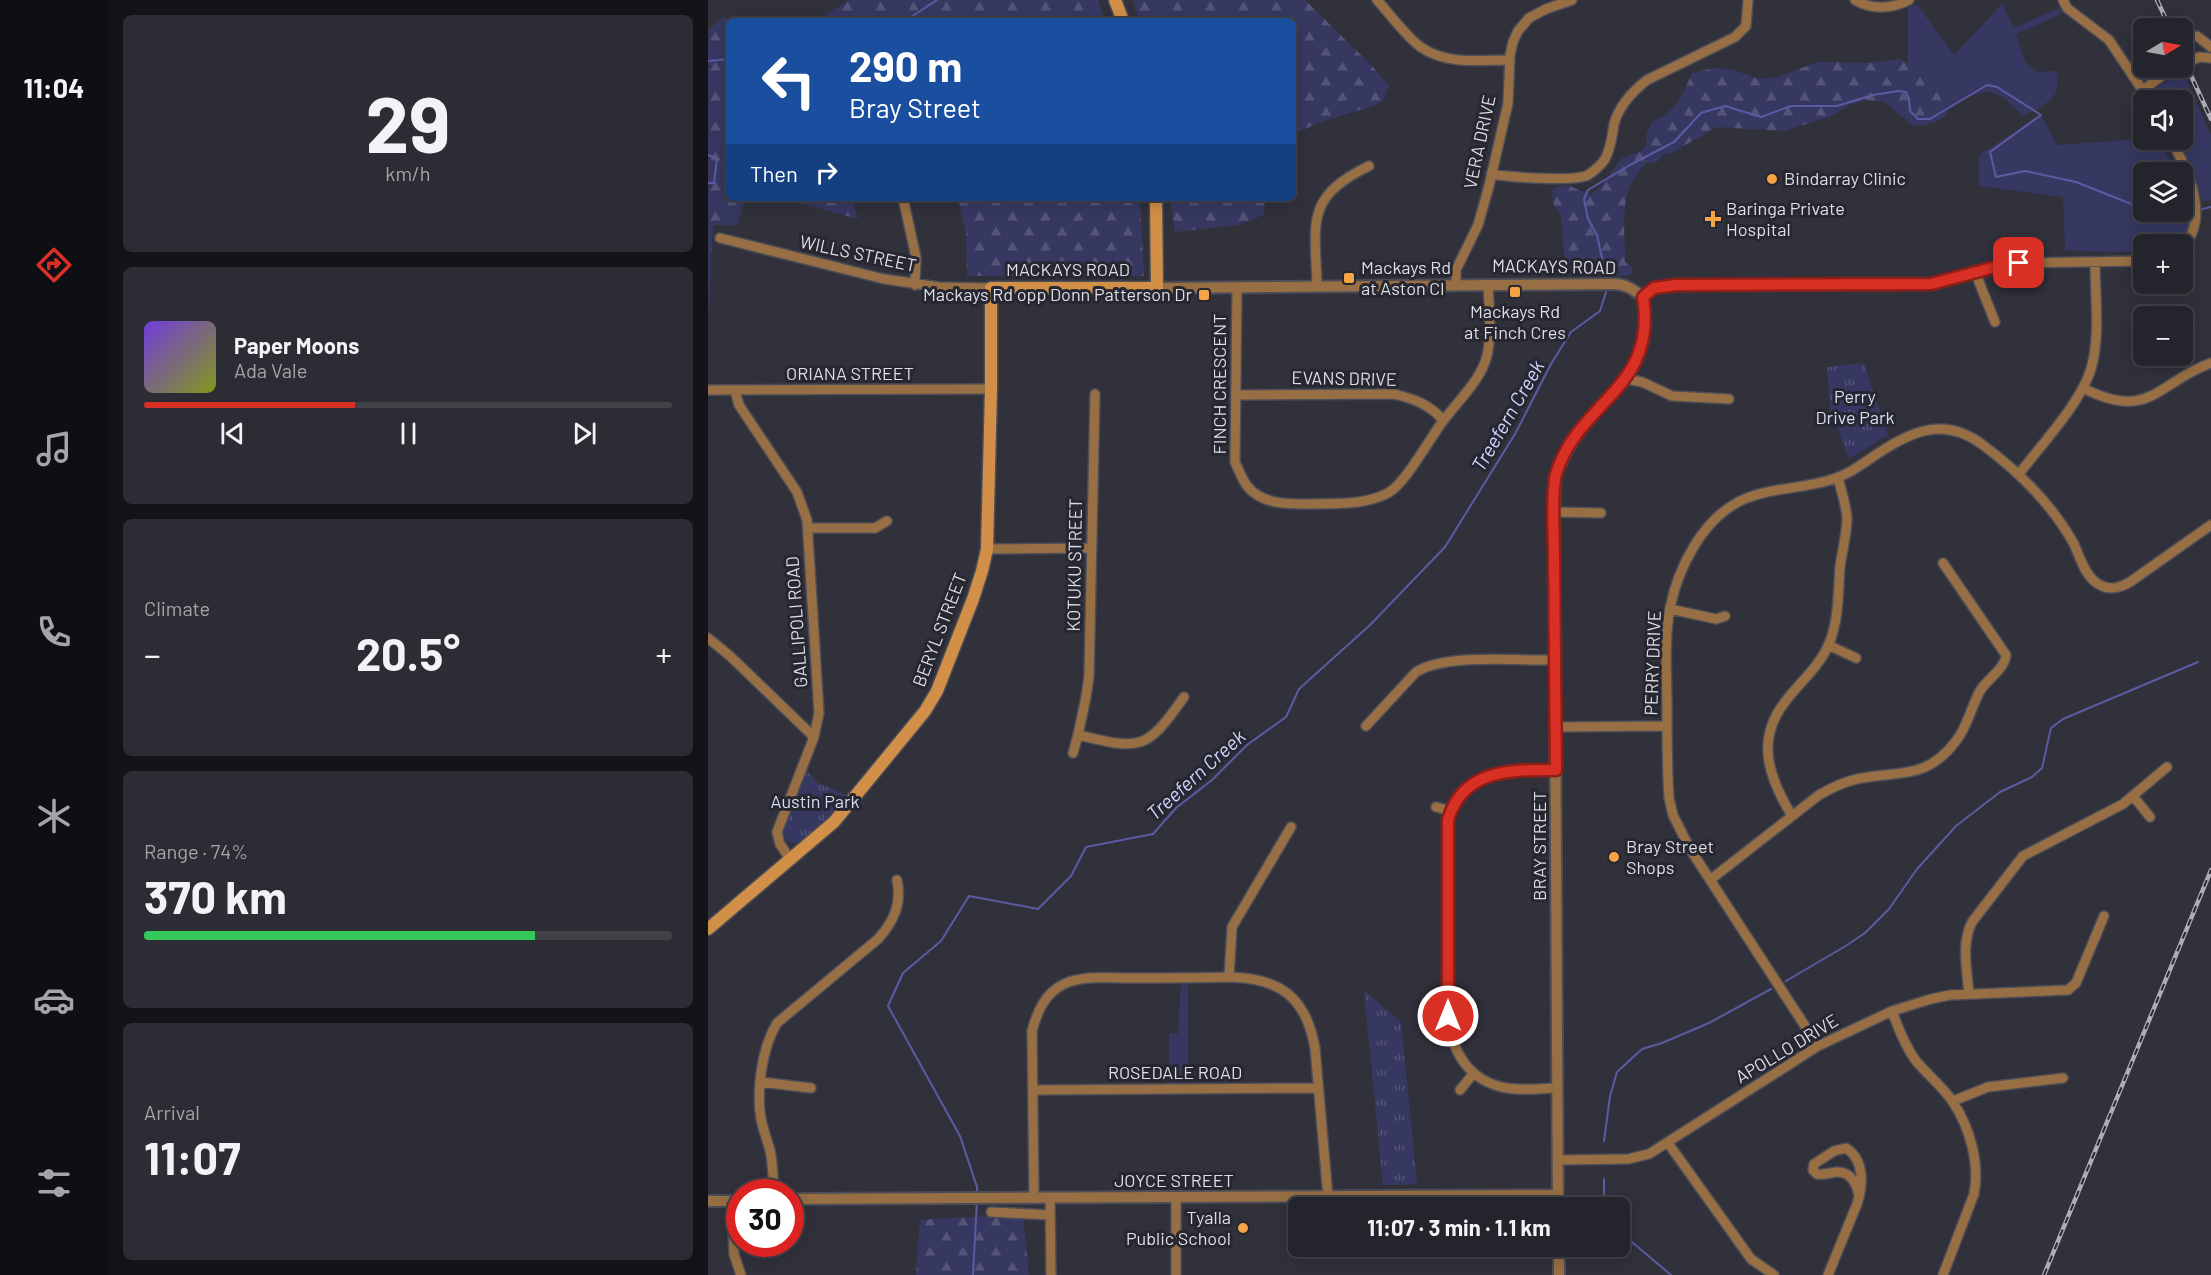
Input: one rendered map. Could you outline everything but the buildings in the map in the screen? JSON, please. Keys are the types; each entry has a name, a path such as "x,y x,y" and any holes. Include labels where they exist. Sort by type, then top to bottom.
{"main road":[{"path":"1115,0 1122,18"},
{"path":"1156,201 1157,288"},
{"name":"MACKAYS ROAD","path":"991,288 1157,288"},
{"name":"BERYL STREET","path":"708,929 834,822 933,699 979,583 987,549 991,288"}],"street":[{"path":"1377,0 1422,48 1442,58 1463,61 1510,60"},
{"name":"VERA DRIVE","path":"1456,284 1456,270 1478,225 1508,103 1513,42 1518,31 1529,18 1572,0"},
{"path":"1491,174 1532,178 1587,176 1604,161 1612,141 1615,121 1623,104 1635,90 1647,80 1735,37 1746,26 1748,0"},
{"path":"1855,0 1865,7 1896,6 1909,0"},
{"path":"2063,0 2067,8 2109,40 2143,90 2159,78"},
{"path":"2197,36 2211,47"},
{"path":"2193,60 2199,57 2211,58"},
{"path":"2176,150 2189,173 2197,199 2196,224 2193,234"},
{"path":"1317,285 1317,213 1336,184 1369,166"},
{"path":"904,201 916,257 915,285"},
{"name":"WILLS STREET","path":"720,238 861,275 915,285 991,288"},
{"path":"1643,297 1654,288 1669,285 1920,284 1941,282 2003,265 2019,263 2133,261"},
{"path":"2019,474 2083,388 2094,357 2095,262"},
{"path":"1975,272 1995,322"},
{"name":"MACKAYS ROAD","path":"1157,288 1621,284 1633,289 1643,297"},
{"name":"FINCH CRESCENT","path":"1237,287 1235,462 1247,486 1264,499 1287,504 1366,502 1390,492 1403,478 1443,420 1470,386 1486,360 1488,285"},
{"name":"BRAY STREET","path":"1558,1195 1554,512 1556,474 1574,437 1626,379 1641,352 1647,317 1643,297"},
{"path":"2083,388 2111,400 2138,401 2165,390 2211,363"},
{"path":"1626,379 1641,382 1672,396 1730,399"},
{"name":"ORIANA STREET","path":"708,390 991,389"},
{"name":"GALLIPOLI ROAD","path":"735,391 739,405 797,492 806,512 808,528 819,703 813,737 777,832 780,844 790,860"},
{"name":"KOTUKU STREET","path":"1073,753 1089,676 1095,394"},
{"name":"EVANS DRIVE","path":"1236,395 1394,394 1415,399 1432,408 1443,420"},
{"name":"PERRY DRIVE","path":"1818,1046 1690,849 1673,815 1668,779 1667,726 1667,643 1670,609 1679,580 1697,541 1706,528 1728,509 1752,497 1810,486 1838,477 1904,438 1925,430 1947,428 1965,433 2019,474 2037,492 2063,525 2093,580 2107,588 2115,588 2130,582 2211,525"},
{"path":"1792,816 1773,780 1768,752 1769,737 1778,711 1813,670 1828,645 1836,619 1840,567 1846,530 1845,504 1838,477"},
{"path":"1554,512 1601,513"},
{"path":"808,528 875,528 887,521"},
{"path":"987,549 1091,548"},
{"path":"1710,880 1819,795 1846,782 1903,775 1925,767 1936,760 1962,733 1983,686 2004,663 2006,655 1943,562"},
{"path":"1670,609 1716,619 1725,616"},
{"path":"708,638 813,737"},
{"path":"1828,645 1856,658"},
{"path":"1365,726 1416,672 1424,667 1437,663 1480,660 1555,660"},
{"path":"1078,735 1127,745 1144,741 1160,731 1184,697"},
{"path":"1556,727 1667,726"},
{"path":"1969,994 1965,947 1967,933 1972,922 2018,861 2029,851 2109,812 2133,796 2167,767"},
{"path":"1556,770 1518,770 1494,773 1472,785 1456,801 1451,811 1447,831 1449,1028 1456,1051 1473,1074 1494,1085 1508,1089 1558,1088"},
{"path":"2133,796 2150,817"},
{"path":"1436,807 1451,811"},
{"path":"1229,978 1232,927 1291,826"},
{"path":"773,1179 761,1119 761,1082 769,1036 777,1023 878,939 890,926 897,911 900,894 897,880"},
{"name":"APOLLO DRIVE","path":"1558,1160 1634,1158 1649,1154 1818,1046 1892,1011 1931,999 1969,994 2064,991 2072,988 2104,916"},
{"path":"1034,1198 1032,1031 1036,1016 1042,1003 1064,984 1078,979 1093,978 1251,978 1280,987 1293,997 1304,1011 1312,1030 1328,1197"},
{"path":"1892,1011 1910,1051 1953,1101 1964,1124 1977,1171 1970,1205 1943,1275"},
{"path":"1460,1090 1473,1074"},
{"path":"1953,1101 1988,1088 2063,1078"},
{"path":"761,1082 811,1088"},
{"name":"ROSEDALE ROAD","path":"1033,1090 1318,1088"},
{"path":"1668,1143 1751,1259 1774,1275"},
{"path":"1828,1275 1859,1198 1862,1184 1855,1156 1849,1150 1838,1149 1814,1164 1813,1170 1817,1174 1839,1172 1848,1175 1857,1187 1859,1198"},
{"name":"JOYCE STREET","path":"1328,1197 1558,1195"},
{"name":"JOYCE STREET","path":"804,1199 1288,1197"},
{"path":"1050,1198 1051,1275"},
{"path":"1176,1198 1176,1275"},
{"path":"708,1202 726,1202"},
{"path":"991,1212 1050,1215"},
{"path":"735,1257 741,1275"},
{"path":"1559,1257 1559,1275"}],"green space":[{"path":"849,0 1098,0 1104,18 822,18"},
{"path":"1133,0 1305,0 1373,67 1389,86 1383,101 1374,106 1326,120 1296,133 1296,18 1138,18"},
{"path":"1917,4 1954,55 2002,4 2014,28 2059,8 2062,14 2016,34 2025,62 2036,72 2056,71 2055,95 2051,100 2025,116 1998,95 1990,92 1980,93 1961,101 1926,125 1907,123 1908,8"},
{"path":"723,17 726,18 726,201 745,201 737,225 713,225 708,323 708,30"},
{"path":"1899,59 1919,70 1947,102 1946,116 1934,123 1913,126 1885,102 1866,100 1849,105 1832,116 1784,131 1717,127 1673,152 1664,154 1656,163 1646,163 1633,180 1626,198 1624,226 1625,262 1632,267 1633,273 1627,276 1590,271 1576,272 1565,265 1561,216 1553,203 1552,189 1567,185 1591,195 1604,183 1624,157 1640,152 1647,144 1646,136 1652,122 1673,108 1682,96 1692,73 1714,68 1733,70 1759,79 1777,77 1818,62 1867,63"},
{"path":"2173,78 2186,78 2191,90 2158,90 2158,87"},
{"path":"2193,94 2211,135 2211,200 2202,201 2193,173 2193,162 2188,162 2182,150 2193,150"},
{"path":"2041,115 2057,145 2133,140 2133,150 2164,150 2171,162 2133,162 2133,222 2189,222 2189,225 2185,234 2133,234 2133,252 2065,251 2063,197 1979,186 1979,155"},
{"path":"793,201 852,201 858,219"},
{"path":"959,201 1140,201 1144,276 967,276 966,233"},
{"path":"1170,201 1265,201 1264,215 1237,225 1175,232"},
{"name":"Perry Drive Park","path":"1864,363 1888,435 1849,459 1830,408 1827,367"},
{"name":"Austin Park","path":"807,771 818,783 848,796 806,838 795,843 786,839 784,830"},
{"path":"1181,985 1188,985 1188,1082 1169,1084 1169,1033 1178,1034"},
{"path":"1364,990 1401,1022 1417,1184 1383,1185"},
{"path":"1023,1214 1029,1275 916,1275 920,1220"}],"waterway":[{"path":"910,18 937,0"},
{"path":"708,61 726,59"},
{"name":"Treefern Creek","path":"1606,276 1597,235 1588,219 1584,199 1588,190 1674,142 1701,113 1725,106 1761,117 1791,106 1837,106 1873,95 1898,91 1906,92 1910,111 1918,119 1930,119 1987,85 1997,87 2041,115 1990,152 1996,177 2025,171 2076,182 2133,205"},
{"path":"708,155 717,159 714,183 708,183"},
{"name":"Treefern Creek","path":"2202,209 2211,207"},
{"name":"Treefern Creek","path":"977,1195 977,1187 960,1136 888,1006 903,973 941,941 969,896 1038,909 1071,876 1086,847 1153,834 1176,808 1212,780 1247,745 1286,717 1299,689 1370,625 1445,547 1515,434 1551,364 1571,332 1600,311 1606,292"},
{"path":"1786,981 1865,933 1889,909 1917,869 1956,826 2000,792 2032,777 2042,768 2051,728 2063,719 2198,662"},
{"path":"1604,1141 1610,1096 1617,1072 1642,1049 1709,1023 1771,989"},
{"path":"1604,1179 1604,1197"},
{"name":"Treefern Creek","path":"973,1275 977,1200"},
{"path":"1630,1240 1671,1275"}],"railway":[{"path":"2157,0 2165,18"},
{"path":"2192,78 2211,119"},
{"path":"2044,1275 2211,870"}],"place":[{"name":"Bindarray Clinic","path":"1772,179"},
{"name":"Baringa Private Hospital","path":"1713,219"},
{"name":"Mackays Rd at Aston Cl","path":"1349,278"},
{"name":"Mackays Rd at Finch Cres","path":"1515,292"},
{"name":"Mackays Rd opp Donn Patterson Dr","path":"1204,295"},
{"name":"Bray Street Shops","path":"1614,857"},
{"name":"Tyalla Public School","path":"1243,1228"}],"route":[{"path":"1448,1016 1448,820 1456,801 1482,778 1506,770 1556,770 1554,534 1556,474 1574,437 1626,379 1641,352 1647,317 1643,297 1654,288 1676,285 1931,284 2019,263"}]}
